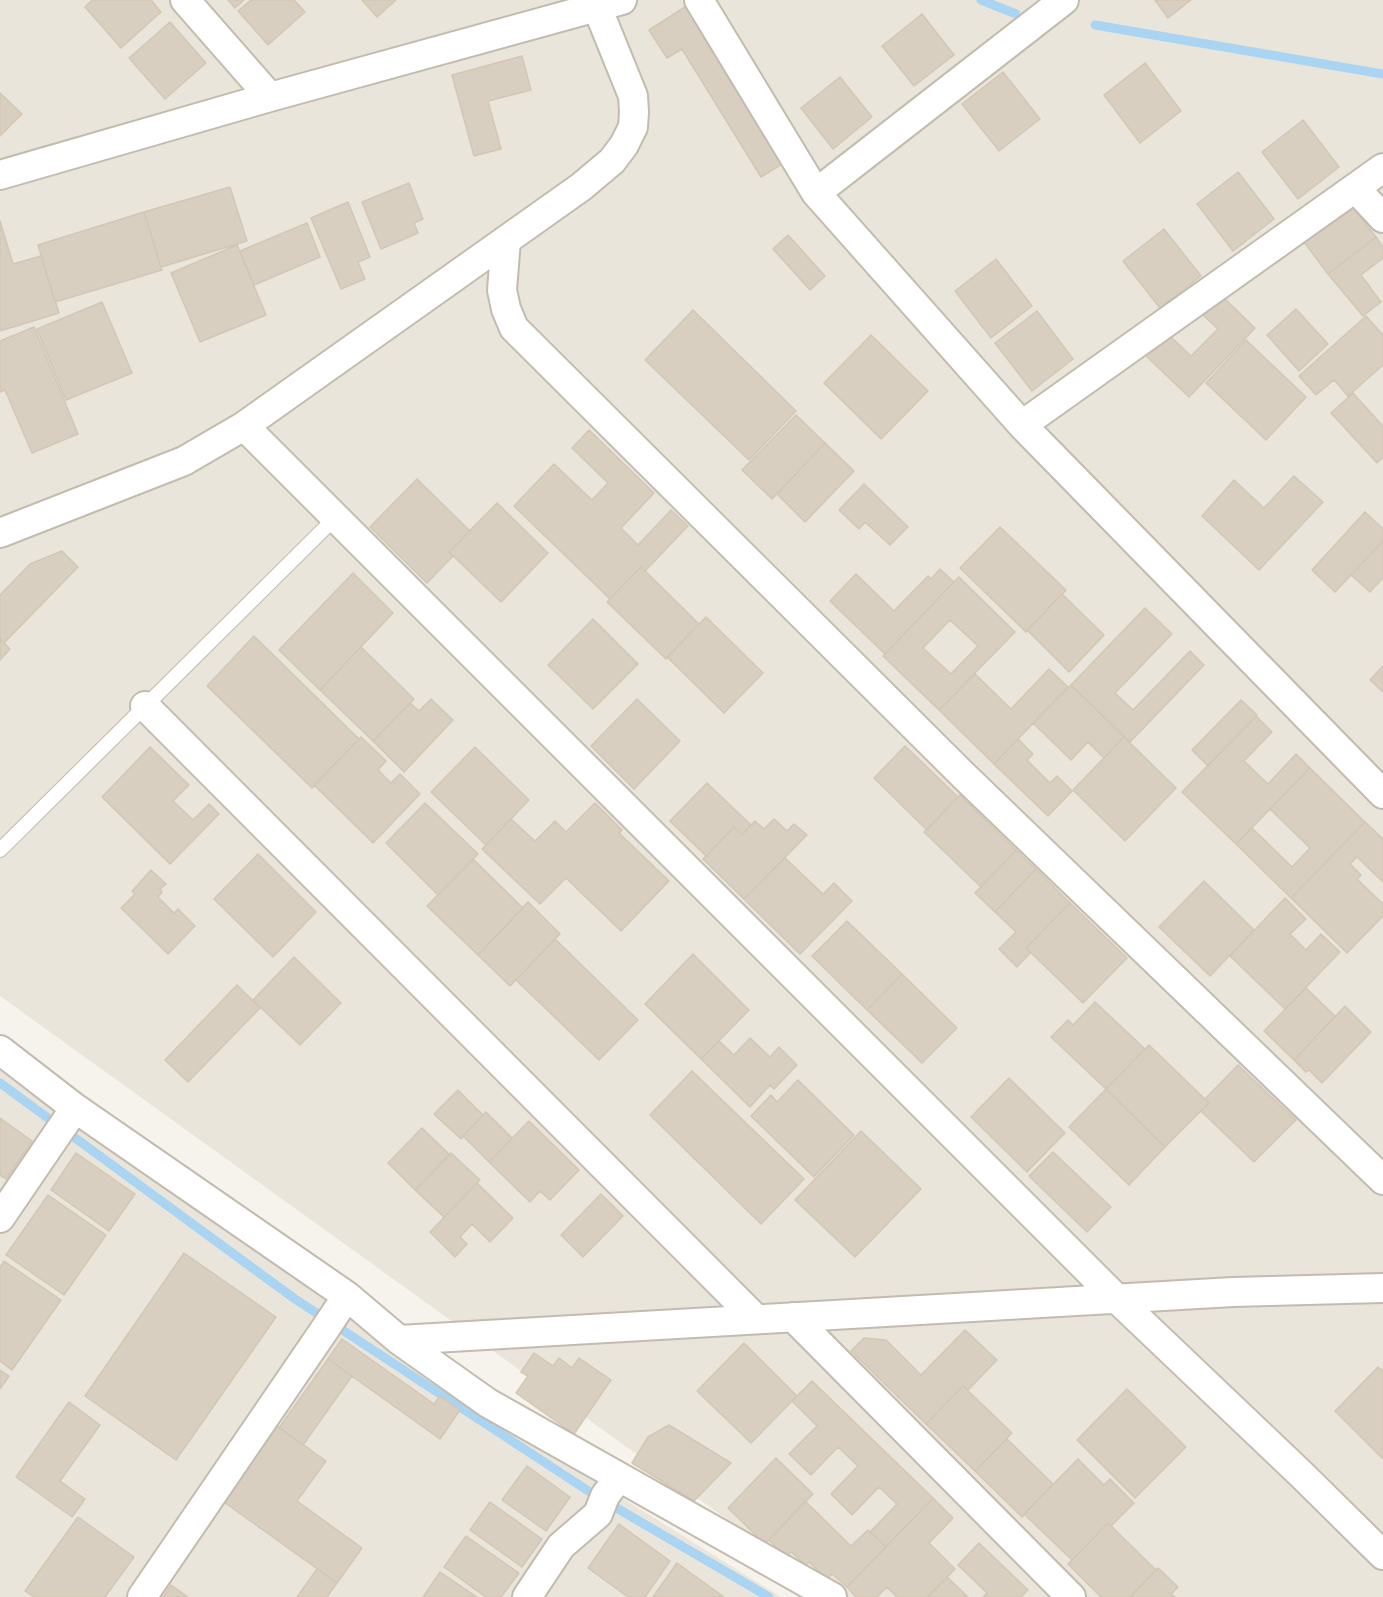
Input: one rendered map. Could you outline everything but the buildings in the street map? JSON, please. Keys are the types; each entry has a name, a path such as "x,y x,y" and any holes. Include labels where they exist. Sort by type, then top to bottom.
{"street":[{"path":"185,0 270,97"},
{"path":"699,0 816,193 1022,425 1383,794"},
{"path":"816,193 1064,0"},
{"path":"0,175 610,3 633,96 633,127 624,145 612,161 581,187 244,426 184,460 0,533"},
{"path":"1022,425 1383,168"},
{"path":"1356,189 1383,218"},
{"path":"506,240 502,290 506,309 514,328 962,774 1383,1180"},
{"path":"244,426 1116,1298 1302,1474 1383,1555"},
{"path":"145,706 756,1319"},
{"path":"0,1050 67,1120 336,1313 399,1340 488,1403 607,1496 832,1597"},
{"path":"0,1218 67,1120"},
{"path":"399,1340 1116,1298 1383,1288"},
{"path":"142,1597 336,1313"},
{"path":"793,1317 1071,1597"},
{"path":"527,1597 561,1546 607,1496"}],"lane":[{"path":"0,850 335,518"}],"shaded area":[{"path":"0,0 1383,0 1383,1597 835,1597 0,996"},
{"path":"0,1061 434,1381 781,1597 0,1597"}],"waterway":[{"path":"981,0 1016,14"},
{"path":"1095,25 1383,74"},
{"path":"0,1083 295,1299 596,1496 769,1597"}]}
